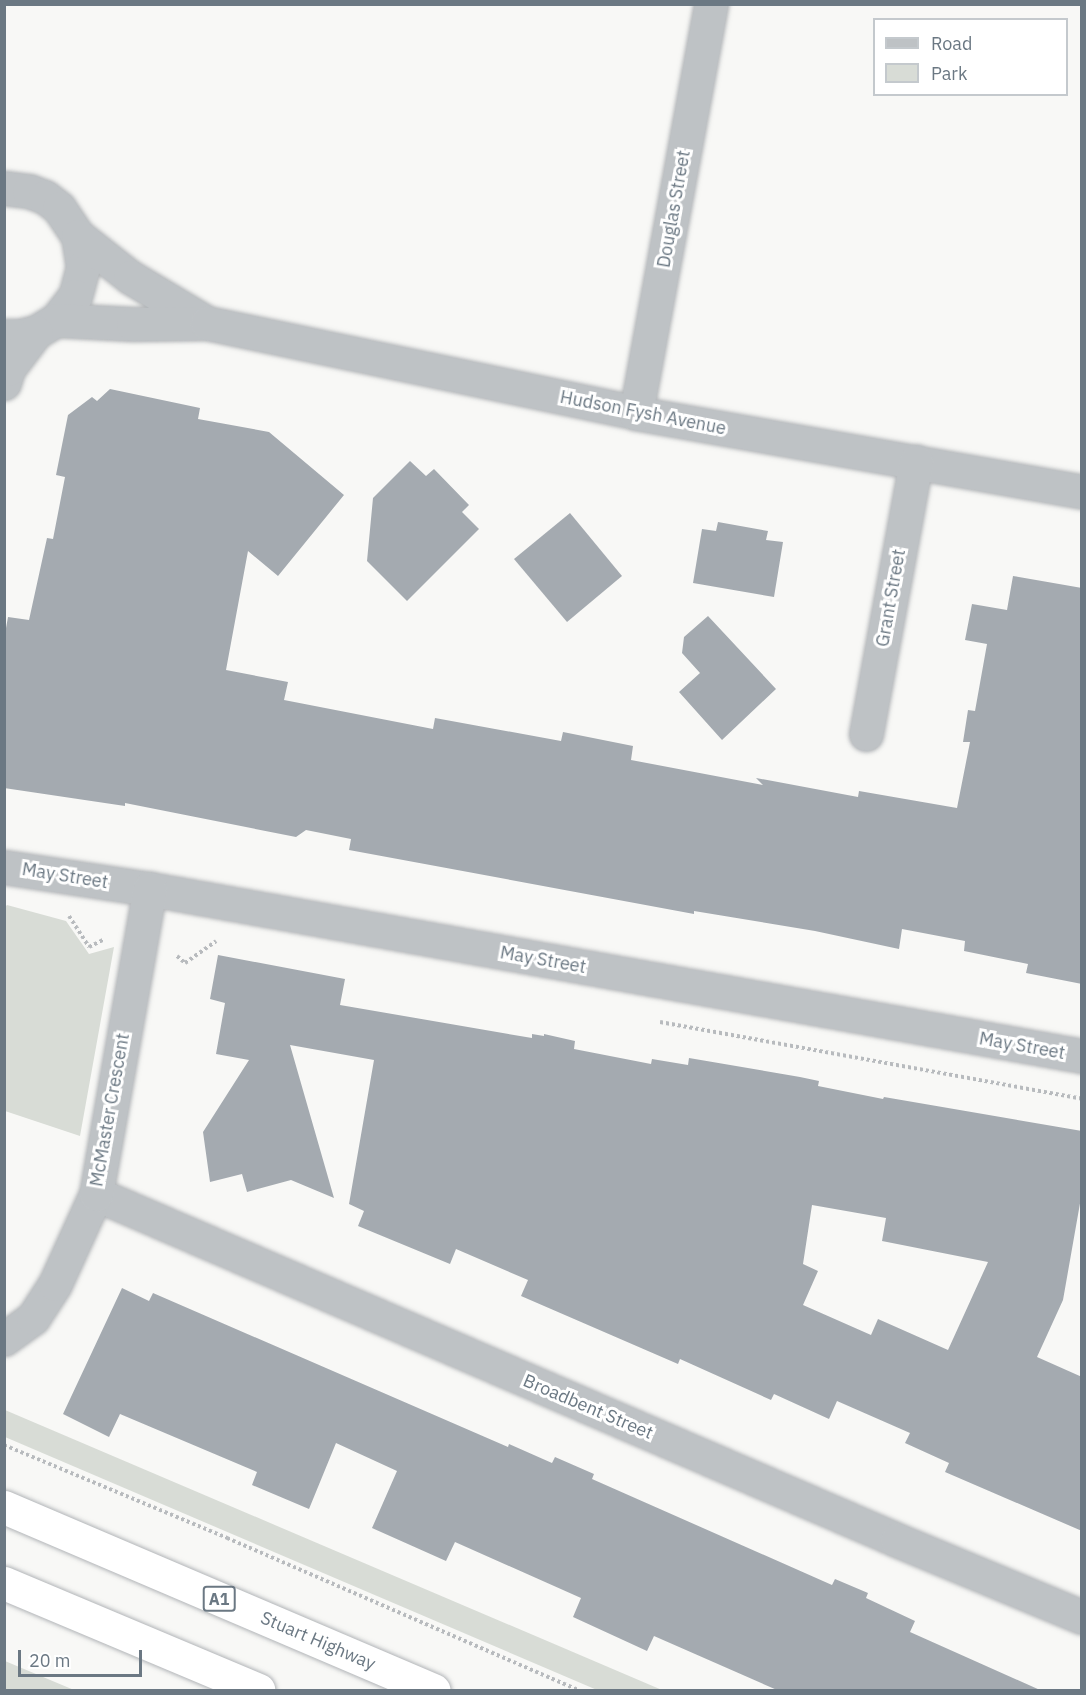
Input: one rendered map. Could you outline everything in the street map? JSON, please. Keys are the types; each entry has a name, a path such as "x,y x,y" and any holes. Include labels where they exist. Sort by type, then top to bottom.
{"highway":[{"name":"Stuart Highway","path":"4,1507 434,1690"},
{"path":"4,1582 258,1690"}],"street":[{"name":"Douglas Street","path":"636,413 711,4"},
{"path":"7,186 45,197 59,208 78,236 130,277 207,323"},
{"path":"4,383 8,369 32,329 75,296 81,282 83,267 78,236"},
{"name":"Hudson Fysh Avenue","path":"207,323 636,413 1082,492"},
{"path":"32,329 207,323"},
{"name":"Grant Street","path":"866,734 916,462"},
{"name":"May Street","path":"4,867 150,889 1082,1056"},
{"name":"McMaster Crescent","path":"4,1340 33,1318 55,1284 96,1194 150,889"},
{"name":"Broadbent Street","path":"96,1194 887,1536 1082,1617"}],"path":[{"path":"68,914 89,947 106,938 165,945 185,963 214,941 226,943"},
{"path":"648,1020 1082,1099"},
{"path":"4,1445 227,1538 579,1690"}],"green space":[{"path":"7,905 66,921 89,954 114,947 80,1136 5,1111 4,908"},
{"path":"4,1410 662,1690 597,1690 5,1437"},
{"path":"5,1661 74,1690 5,1690"}],"building":[{"path":"110,389 200,408 198,419 269,432 344,495 278,576 248,551 226,670 288,682 284,700 433,729 435,718 561,741 563,732 633,746 631,760 763,785 756,778 858,797 859,791 957,808 970,742 963,742 968,710 975,711 987,644 965,640 972,604 1007,610 1013,576 1082,588 1082,984 1026,973 1028,964 964,951 965,941 902,929 899,949 815,931 694,911 694,914 349,850 351,839 306,830 296,837 125,803 125,806 4,788 4,639 8,617 29,620 47,538 53,539 65,477 56,475 68,415 92,397 97,401"},
{"path":"410,461 426,476 434,469 469,505 462,512 479,529 407,601 367,561 373,498"},
{"path":"570,513 622,576 567,622 514,559"},
{"path":"718,522 768,531 766,540 783,542 774,597 693,583 702,529 716,531"},
{"path":"708,616 776,689 722,740 679,692 700,673 682,653 684,637"},
{"path":"218,955 345,979 340,1005 532,1038 532,1034 544,1036 544,1034 575,1041 574,1049 651,1064 652,1059 688,1065 689,1058 819,1081 818,1086 883,1099 884,1097 1082,1131 1082,1192 1063,1300 1037,1357 1082,1377 1082,1531 945,1472 949,1463 905,1443 910,1433 837,1401 829,1419 774,1394 771,1400 680,1359 678,1364 521,1296 528,1280 456,1249 450,1264 358,1226 364,1211 349,1204 374,1060 290,1045 334,1198 291,1180 247,1192 242,1174 210,1182 203,1132 249,1060 216,1054 225,1003 210,999","holes":["812,1205 886,1218 882,1241 988,1262 948,1350 878,1319 871,1335 803,1305 818,1271 803,1264"]},
{"path":"122,1288 149,1301 153,1293 508,1447 509,1444 552,1463 555,1457 594,1474 592,1479 832,1585 835,1579 868,1593 866,1598 915,1621 910,1632 1040,1690 777,1690 654,1636 647,1651 573,1617 581,1598 455,1542 446,1561 372,1528 397,1471 336,1443 309,1509 252,1485 257,1472 120,1414 109,1437 63,1414"}]}
